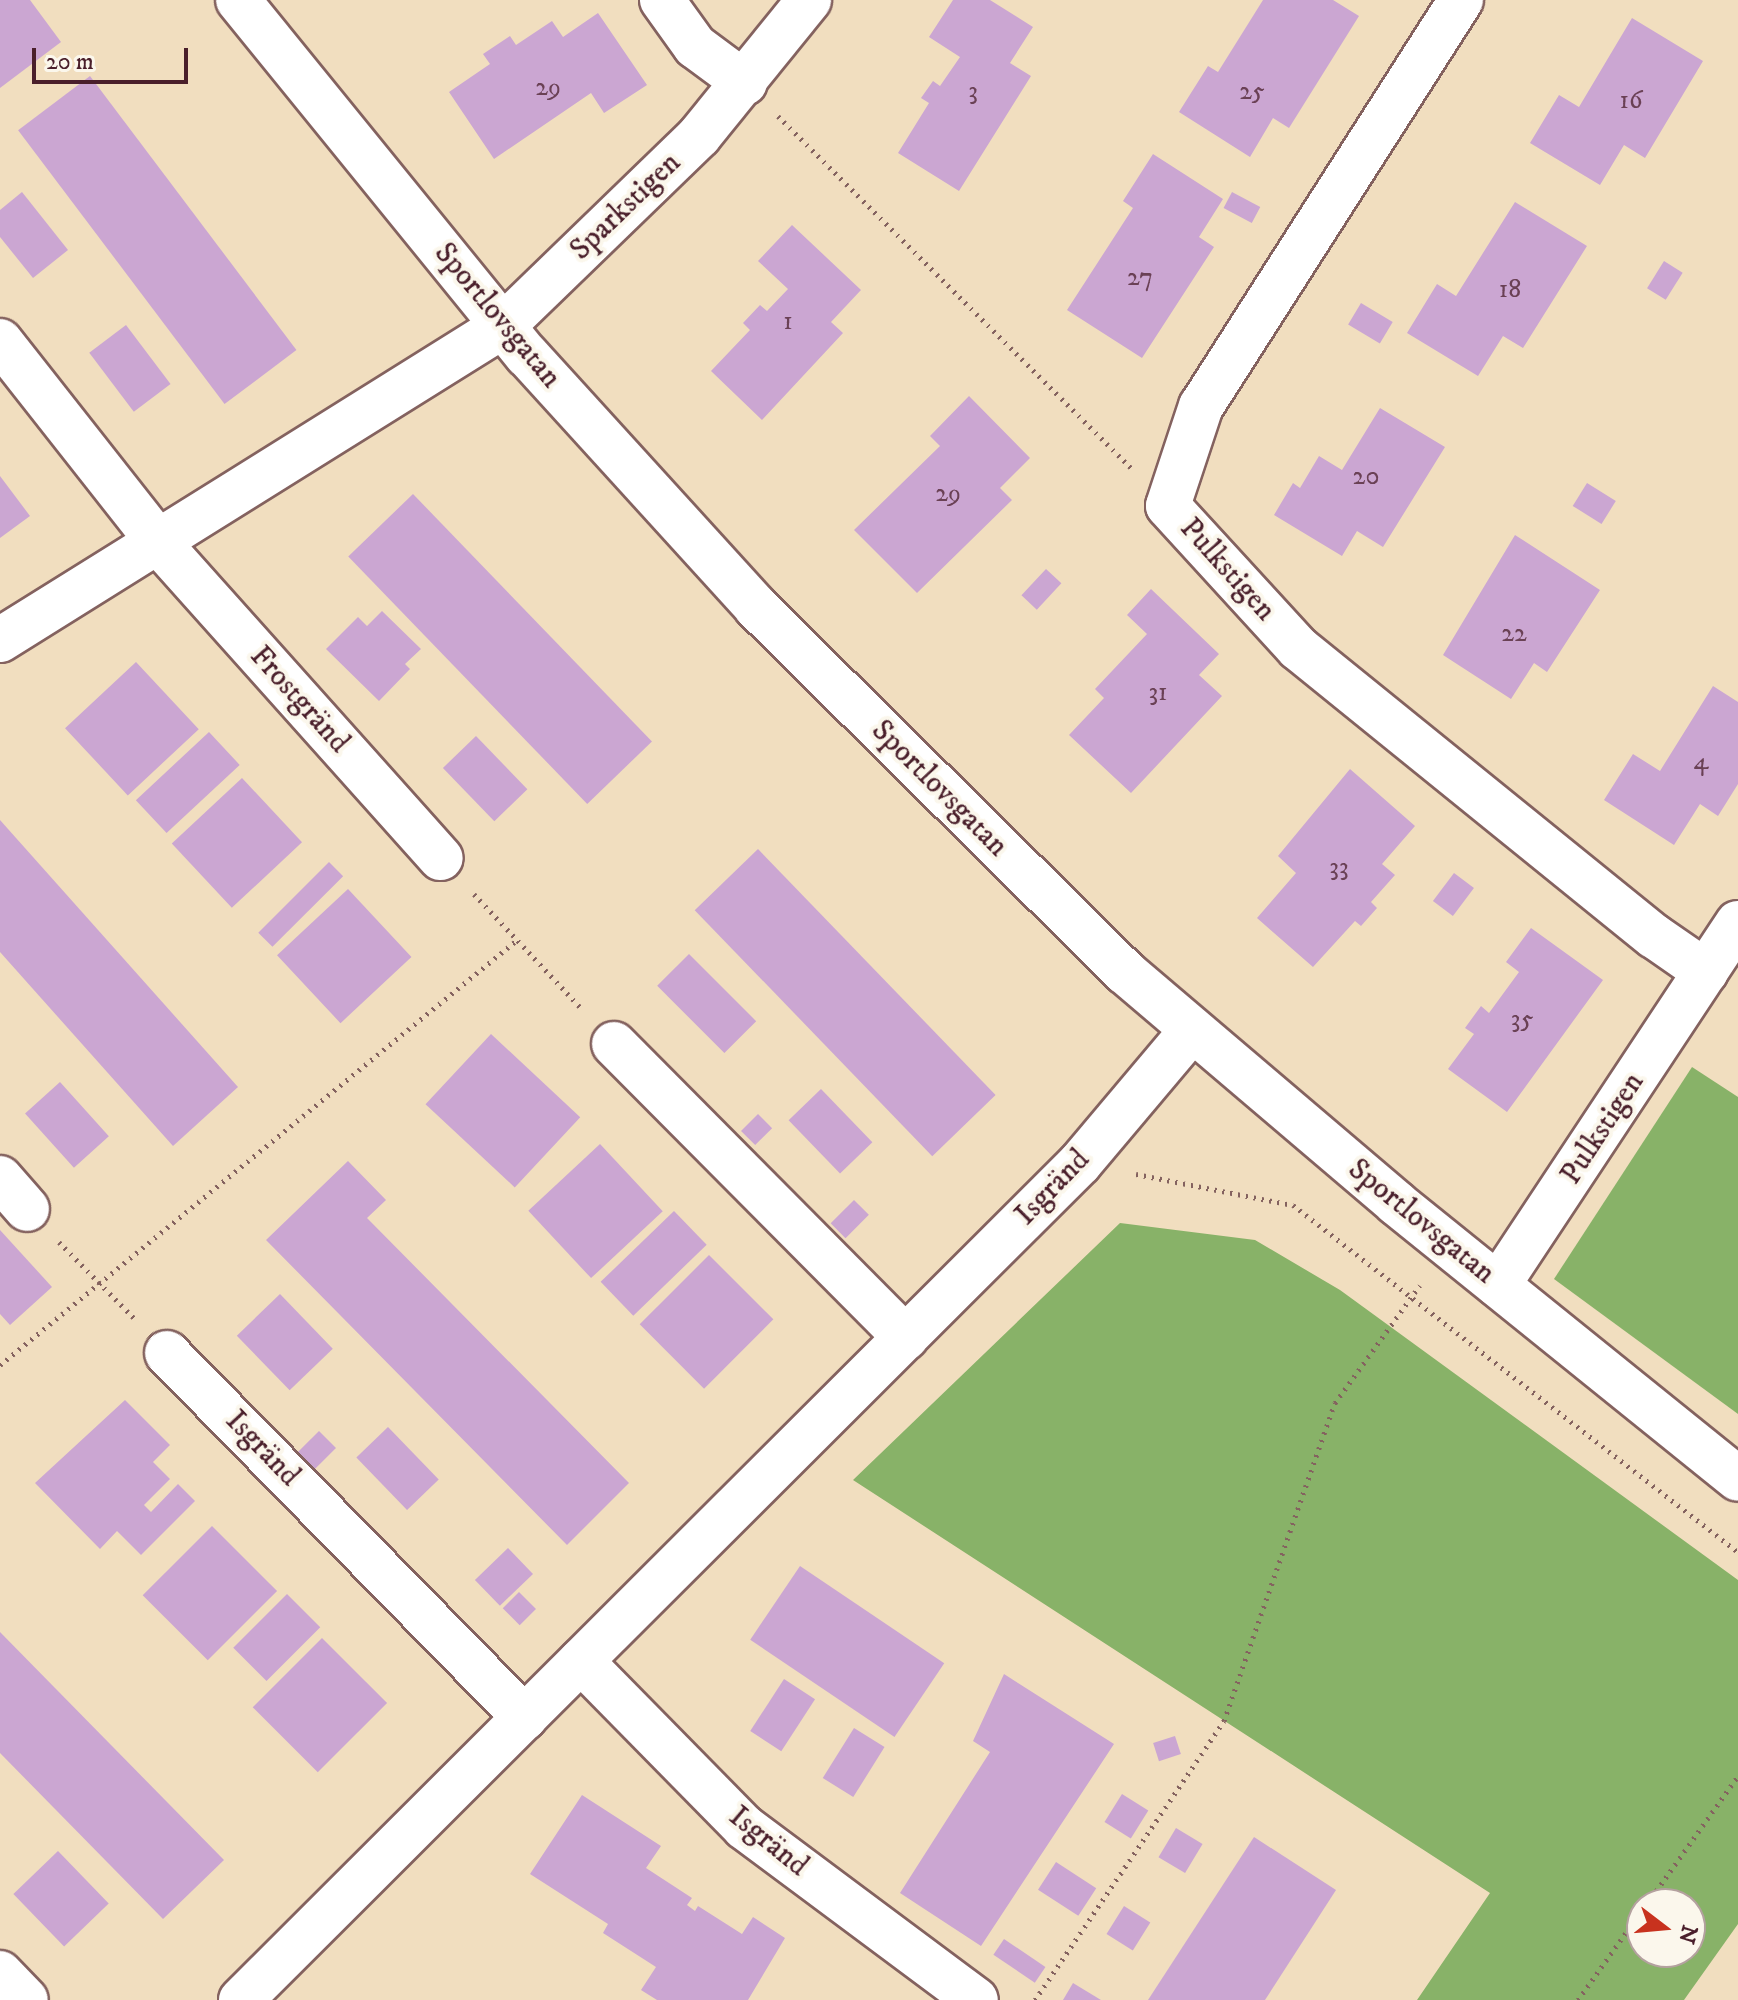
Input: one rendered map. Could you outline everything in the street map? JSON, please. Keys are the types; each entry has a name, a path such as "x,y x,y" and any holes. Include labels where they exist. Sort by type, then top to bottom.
{"street":[{"name":"Sportlovsgatan","path":"238,0 503,326 756,607 1125,972 1448,1245 1738,1479"},
{"path":"662,0 695,46 745,83"},
{"name":"Sparkstigen","path":"503,326 699,136 745,83 809,0"},
{"name":"Pulkstigen","path":"1461,0 1201,406 1168,506 1298,648 1654,936 1706,972"},
{"path":"0,640 503,326"},
{"name":"Frostgränd","path":"0,341 158,542 441,858"},
{"name":"Pulkstigen","path":"1498,1285 1738,923"},
{"name":"Isgränd","path":"241,2000 1080,1163 1192,1030"},
{"path":"614,1044 906,1338"},
{"name":"Isgränd","path":"167,1353 525,1718"},
{"name":"Isgränd","path":"581,1661 744,1827 976,2000"},
{"path":"0,1973 26,2000"}],"path":[{"path":"745,83 1168,506"},
{"path":"441,858 614,1044"},
{"path":"0,1365 517,940"},
{"path":"1080,1163 1293,1205 1738,1552"},
{"path":"14,1194 167,1353"},
{"path":"1035,2000 1224,1721 1335,1403 1448,1245"},
{"path":"1658,1888 1738,1776"},
{"path":"1578,2000 1626,1932"}],"green space":[{"path":"1692,1067 1738,1097 1738,1414 1554,1279"},
{"path":"1120,1223 1255,1240 1340,1290 1738,1580 1738,1924 1684,2000 1417,2000 1490,1893 853,1480"}],"building":[{"path":"0,0 30,0 61,42 0,88"},
{"path":"953,0 990,0 1033,27 1010,63 1031,76 959,191 898,153 929,103 921,98 933,81 940,86 960,57 929,37"},
{"path":"1263,0 1333,0 1359,16 1289,128 1273,118 1250,157 1179,112 1208,66 1218,72"},
{"path":"598,13 647,85 604,113 591,93 494,159 449,92 490,64 483,54 510,36 516,45 552,21 563,37"},
{"path":"1632,18 1703,61 1645,158 1624,145 1600,185 1530,143 1559,95 1579,107"},
{"path":"90,76 296,350 225,404 18,130"},
{"path":"1153,154 1223,199 1199,237 1214,247 1142,358 1067,310 1133,208 1123,201"},
{"path":"22,192 68,250 33,278 0,237 0,210"},
{"path":"1232,192 1260,207 1252,223 1224,208"},
{"path":"1515,202 1587,246 1523,348 1503,336 1478,376 1407,333 1437,284 1456,296"},
{"path":"792,225 861,290 831,322 843,333 762,420 711,371 750,330 743,323 760,305 767,311 788,289 758,261"},
{"path":"1664,261 1683,273 1666,300 1647,288"},
{"path":"1361,303 1393,322 1380,343 1348,324"},
{"path":"126,325 171,384 134,412 89,353"},
{"path":"969,396 1030,458 1000,488 1012,500 917,593 854,530 940,446 930,436"},
{"path":"1380,408 1445,447 1383,547 1357,531 1342,556 1274,515 1293,483 1300,488 1319,456 1342,470"},
{"path":"0,476 30,516 0,538"},
{"path":"1587,483 1616,501 1602,524 1573,506"},
{"path":"413,494 652,741 587,804 348,557"},
{"path":"1515,535 1600,590 1547,672 1534,663 1511,699 1443,655"},
{"path":"1046,569 1061,583 1037,610 1021,595"},
{"path":"1151,589 1219,654 1199,675 1222,696 1131,793 1069,735 1104,698 1095,689 1147,634 1127,615"},
{"path":"382,611 421,649 405,664 410,669 379,701 326,649 358,617 367,626"},
{"path":"136,662 199,729 128,795 65,728"},
{"path":"1713,686 1738,702 1738,784 1718,816 1700,804 1674,845 1604,800 1633,754 1660,771"},
{"path":"209,732 240,765 167,833 136,800"},
{"path":"476,736 527,789 494,821 443,768"},
{"path":"1350,769 1415,826 1382,864 1395,875 1371,902 1377,908 1361,926 1355,921 1313,967 1257,918 1296,873 1278,856"},
{"path":"242,778 302,842 232,908 172,843"},
{"path":"0,820 238,1087 173,1146 0,952"},
{"path":"758,849 996,1095 932,1156 695,910"},
{"path":"329,862 343,876 272,947 258,933"},
{"path":"1454,873 1474,888 1453,916 1433,901"},
{"path":"348,889 411,957 340,1023 277,955"},
{"path":"1531,928 1603,980 1507,1112 1448,1069 1474,1034 1465,1028 1481,1006 1489,1013 1519,972 1506,962"},
{"path":"689,954 756,1021 724,1053 657,986"},
{"path":"491,1034 580,1117 515,1187 426,1104"},
{"path":"60,1082 109,1136 74,1168 25,1113"},
{"path":"821,1089 872,1142 840,1173 789,1120"},
{"path":"758,1114 772,1128 755,1145 741,1131"},
{"path":"600,1144 663,1211 591,1278 528,1211"},
{"path":"348,1161 386,1200 367,1218 629,1483 567,1545 266,1240"},
{"path":"854,1200 869,1215 846,1238 831,1223"},
{"path":"674,1211 707,1245 633,1316 601,1282"},
{"path":"0,1230 52,1287 10,1325 0,1314"},
{"path":"709,1255 773,1319 704,1389 640,1324"},
{"path":"280,1294 333,1349 290,1390 237,1336"},
{"path":"125,1400 170,1445 153,1462 170,1479 144,1505 151,1512 178,1484 195,1501 141,1555 117,1531 100,1549 35,1483"},
{"path":"388,1427 439,1480 407,1510 356,1458"},
{"path":"319,1431 336,1448 313,1471 296,1454"},
{"path":"212,1526 277,1591 208,1660 143,1595"},
{"path":"508,1548 533,1574 500,1606 475,1580"},
{"path":"800,1566 944,1663 894,1737 750,1640"},
{"path":"519,1592 536,1609 520,1625 503,1608"},
{"path":"287,1594 320,1627 266,1681 233,1648"},
{"path":"0,1632 224,1860 163,1919 0,1753"},
{"path":"322,1638 387,1703 318,1772 253,1707"},
{"path":"1004,1674 1114,1744 981,1946 900,1893 990,1752 973,1741"},
{"path":"784,1679 815,1699 781,1751 750,1731"},
{"path":"854,1728 885,1747 853,1797 823,1778"},
{"path":"1175,1736 1181,1754 1159,1761 1153,1743"},
{"path":"1122,1794 1148,1810 1131,1838 1105,1822"},
{"path":"582,1795 661,1846 646,1868 692,1898 687,1905 695,1911 698,1906 742,1934 753,1917 785,1938 748,2000 657,2000 641,1990 656,1967 603,1933 608,1924 530,1874"},
{"path":"1176,1828 1203,1844 1185,1873 1158,1857"},
{"path":"1254,1837 1336,1890 1265,2000 1148,2000"},
{"path":"58,1851 109,1904 64,1947 13,1894"},
{"path":"1056,1862 1096,1888 1078,1916 1038,1890"},
{"path":"1124,1906 1150,1922 1133,1950 1107,1934"},
{"path":"1004,1939 1045,1967 1035,1983 993,1955"},
{"path":"1073,1983 1101,2000 1063,2000"}]}
